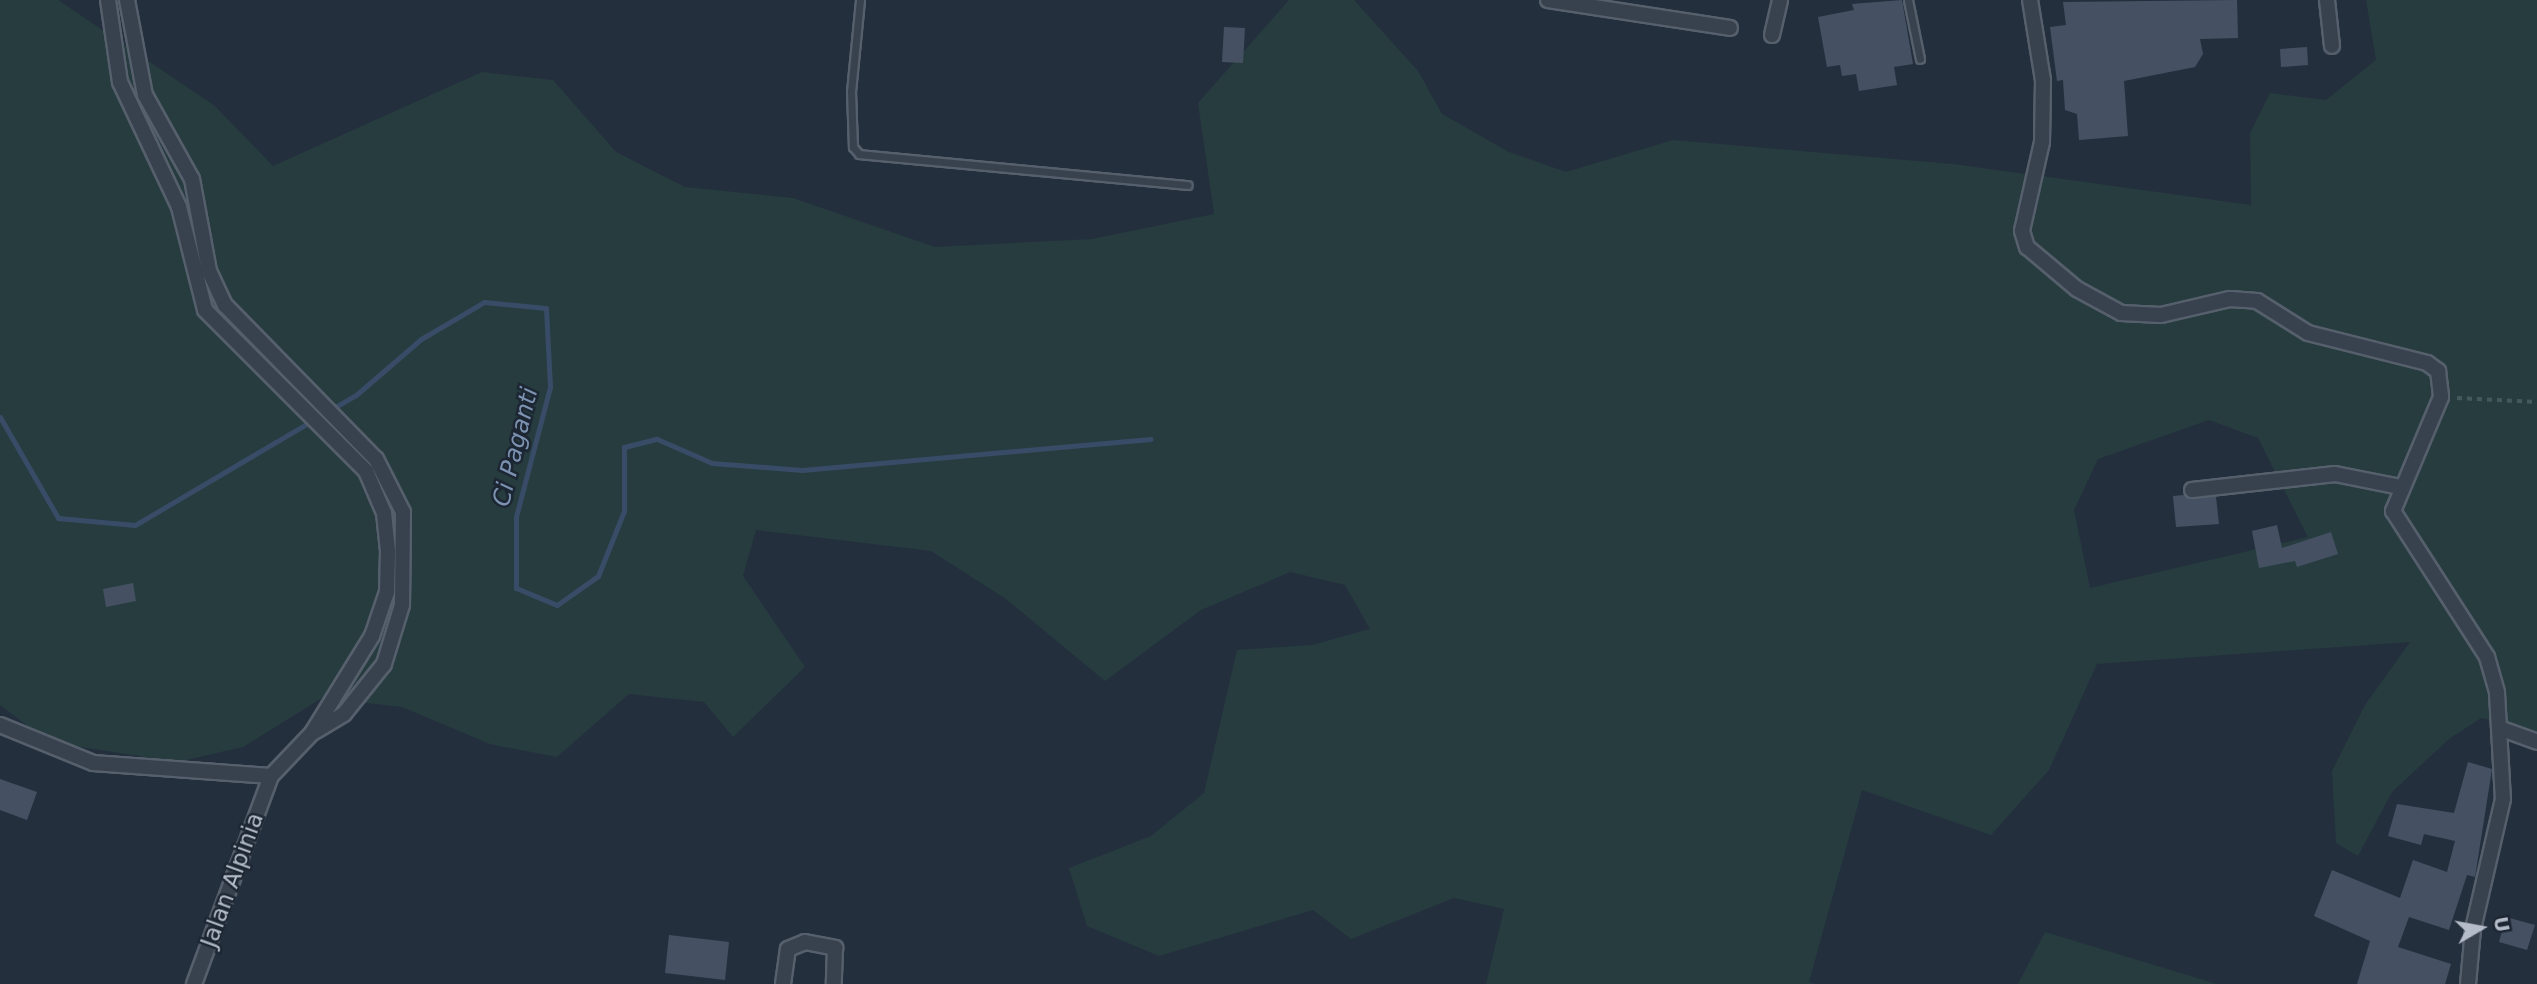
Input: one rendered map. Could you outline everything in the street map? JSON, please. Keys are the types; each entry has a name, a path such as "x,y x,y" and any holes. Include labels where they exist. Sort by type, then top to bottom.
{"street":[{"path":"108,0 120,82 179,207 197,292 234,338 366,471 384,513 387,592 356,667 312,733"},
{"path":"0,725 93,763 271,776 312,733 366,692 384,664 402,606 403,512 376,459 239,320 209,271 192,179 145,95 127,0"},
{"path":"1548,0 1730,28"},
{"path":"1772,35 1780,0"},
{"path":"2030,0 2043,80 2042,129 2022,231 2028,247 2077,289 2121,313 2161,315 2230,299 2257,302 2308,333 2427,363 2438,371 2441,397 2400,487 2395,520 2487,657 2502,729 2503,799 2473,929 2468,984"},
{"path":"2327,0 2332,46"},
{"path":"2192,490 2334,474 2400,487"},
{"path":"2502,729 2537,741"},
{"name":"Jalan Alpinia","path":"194,984 271,776"},
{"path":"783,984 788,949 805,942 835,948 834,984"}],"lane":[{"path":"860,0 851,91 853,147 859,154 1188,185"},
{"path":"1908,0 1920,59"}],"path":[{"path":"2441,397 2537,402"}],"green space":[{"path":"0,0 58,0 215,106 273,166 482,72 553,80 616,152 685,187 793,198 935,247 1092,239 1214,214 1198,103 1289,0 1354,0 1418,71 1442,114 1509,152 1566,172 1673,140 1953,164 2251,205 2250,133 2270,93 2326,100 2376,60 2366,0 2537,0 2537,731 2481,718 2449,739 2392,792 2358,856 2336,843 2332,771 2365,705 2410,642 2097,664 2049,770 1991,835 1862,790 1809,982 1815,984 1486,984 1504,909 1454,898 1351,939 1313,910 1159,956 1087,926 1069,868 1151,836 1204,793 1237,650 1312,645 1370,629 1345,585 1290,572 1201,610 1105,681 1006,599 931,551 756,530 743,576 805,667 733,737 704,702 629,694 557,757 490,744 402,707 322,698 243,747 177,762 49,742 0,705","holes":["2209,420 2258,438 2308,537 2090,588 2074,510 2098,459"]},
{"path":"2045,932 2217,984 2018,984"}],"building":[{"path":"1902,0 1913,64 1894,67 1897,85 1859,91 1856,74 1842,76 1840,65 1827,67 1818,17 1854,10 1852,4"},
{"path":"2237,0 2238,38 2200,39 2203,54 2195,67 2124,81 2128,136 2079,140 2077,114 2065,110 2063,80 2057,81 2050,27 2066,25 2063,2"},
{"path":"1224,27 1245,28 1243,63 1222,62"},
{"path":"2307,47 2308,65 2281,67 2280,49"},
{"path":"2173,496 2216,497 2219,524 2176,527"},
{"path":"2277,525 2282,548 2331,532 2338,554 2297,567 2295,561 2259,568 2252,531"},
{"path":"133,583 136,601 106,607 103,589"},
{"path":"2468,762 2492,769 2475,877 2467,875 2449,930 2409,917 2398,947 2451,964 2445,984 2357,984 2370,941 2314,916 2332,870 2400,898 2413,860 2447,872 2455,841 2424,834 2421,845 2388,836 2397,804 2454,813"},
{"path":"0,779 37,792 27,820 0,810"},
{"path":"2506,917 2535,925 2527,950 2499,942"},
{"path":"669,935 729,942 725,980 665,973"}],"waterway":[{"name":"Ci Paganti","path":"0,417 58,518 135,525 356,395 421,339 484,302 546,308 550,387 516,517 516,588 557,605 598,576 624,511 624,447 657,439 712,463 802,470 1151,439"}]}
